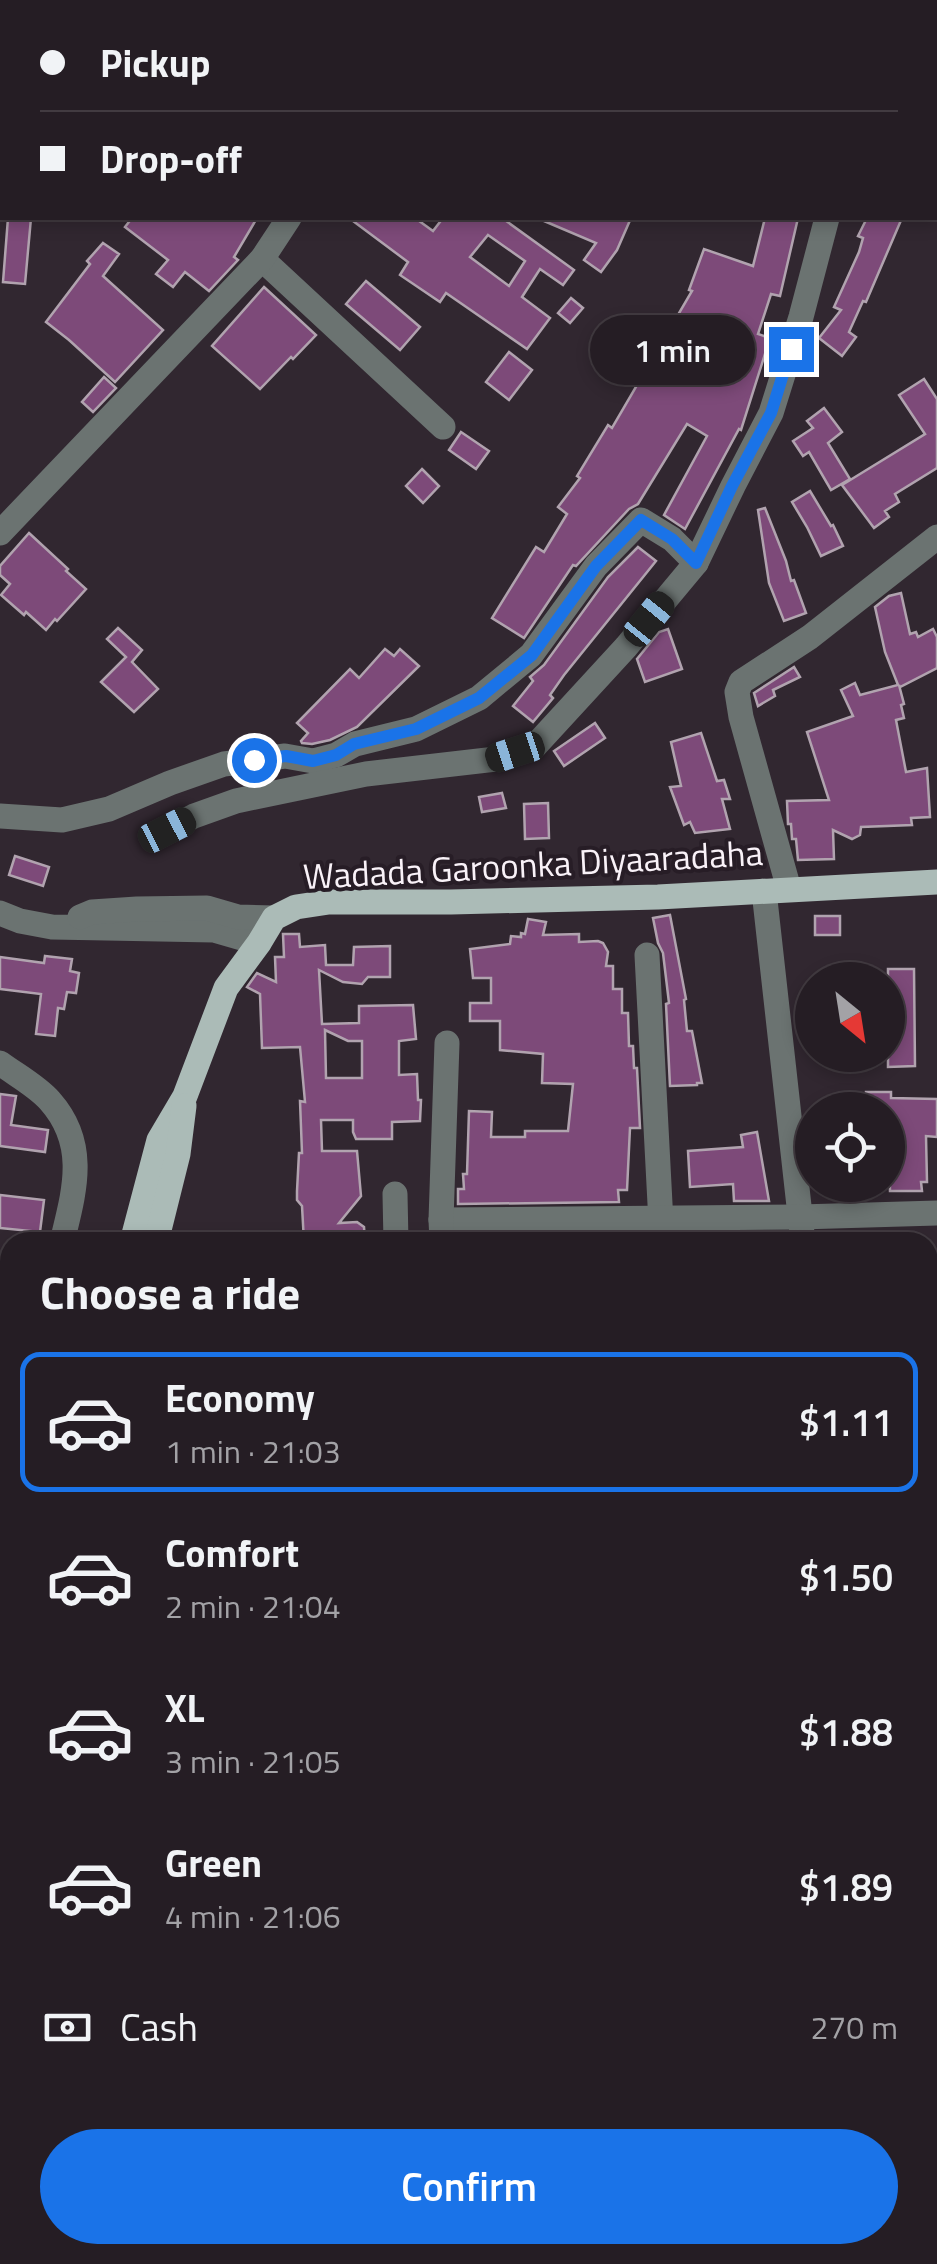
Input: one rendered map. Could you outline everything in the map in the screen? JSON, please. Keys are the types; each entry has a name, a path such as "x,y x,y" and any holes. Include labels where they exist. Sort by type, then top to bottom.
{"main road":[{"name":"Wadada Garoonka Diyaaradaha","path":"135,1232 159,1140 185,1096 226,988 274,918 296,907 329,902 526,900 937,882"},
{"name":"Wadada Garoonka Diyaaradaha","path":"158,1232 178,1154 185,1096"}],"street":[{"path":"0,533 262,259 288,220"},
{"path":"167,830 194,816 281,791 366,774 496,758 534,746 626,647 696,563 771,413 826,220"},
{"path":"262,259 443,427"},
{"path":"0,816 62,820 109,809 224,764 286,756 313,761 336,755 354,744 416,729 479,698 532,655 596,566 641,520 672,539 696,563"},
{"path":"802,1230 776,890 738,692 741,682 810,636 937,537"},
{"path":"52,927 92,912 137,908 207,908 238,916 274,918"},
{"path":"0,913 52,927 214,930 259,943"},
{"path":"647,955 661,1230"},
{"path":"447,1042 442,1231 802,1230 937,1213"},
{"path":"0,1063 50,1100 73,1136 76,1182 64,1232"},
{"path":"395,1194 396,1232"}],"building":[{"path":"8,220 31,220 25,284 3,282"},
{"path":"130,220 256,220 234,257 238,260 209,291 185,272 173,287 156,274 168,260 125,227"},
{"path":"352,220 418,220 433,231 441,220 505,220 574,270 563,285 540,269 522,297 550,318 527,349 446,293 440,302 400,275 408,262","holes":["488,235 525,261 509,286 470,257"]},
{"path":"542,220 630,220 617,250 601,272 584,260 596,243"},
{"path":"764,220 798,220 780,296 771,294 758,334 770,338 741,430 685,529 664,515 707,436 687,424 638,504 573,565 524,638 492,618 536,547 544,552 567,514 558,507 580,478 577,476 608,425 612,428 692,291 689,290 704,249 753,266"},
{"path":"866,220 901,220 849,332 856,337 842,356 819,338 841,310 834,307 859,252 863,238 858,236"},
{"path":"103,243 119,254 103,276 163,330 115,382 46,322"},
{"path":"366,281 420,327 400,350 346,304"},
{"path":"264,287 316,335 260,389 212,346"},
{"path":"571,298 583,308 570,323 558,313"},
{"path":"509,352 532,370 509,400 486,382"},
{"path":"104,377 116,388 93,412 82,402"},
{"path":"924,379 937,399 937,468 895,494 899,502 885,511 889,517 874,528 842,485 925,434 899,395"},
{"path":"824,408 842,432 828,443 850,479 831,490 809,452 803,456 793,441 813,428 807,421"},
{"path":"461,432 489,451 476,469 449,450"},
{"path":"422,469 439,486 423,503 406,486"},
{"path":"810,491 843,546 821,556 792,502"},
{"path":"765,508 806,613 784,621 769,583 758,510"},
{"path":"29,533 86,589 46,630 1,595 10,584 0,575 0,566"},
{"path":"638,547 656,561 564,675 550,695 553,698 533,722 513,706 533,681 530,677 544,665 608,577"},
{"path":"901,593 910,634 916,632 918,637 933,629 937,637 937,668 899,685 904,718 896,720 906,772 927,768 930,817 911,818 912,825 861,827 860,835 852,839 833,830 834,859 798,860 796,839 792,839 788,824 787,801 829,800 807,732 853,716 841,690 855,683 860,695 898,685 885,652 875,607 889,596"},
{"path":"118,628 142,650 132,662 158,689 134,712 101,682 126,657 107,639"},
{"path":"668,629 682,669 645,682 637,659 659,632"},
{"path":"385,649 394,656 400,649 419,666 357,727 330,740 302,743 308,733 297,723 350,669 359,678"},
{"path":"794,667 800,677 773,690 775,696 758,706 754,693"},
{"path":"595,723 605,738 564,766 554,751"},
{"path":"701,733 717,781 724,780 730,799 722,799 730,829 695,833 690,822 684,825 670,787 681,786 671,742"},
{"path":"502,793 506,808 482,812 479,797"},
{"path":"548,803 549,838 525,839 524,804"},
{"path":"15,856 49,867 43,886 9,875"},
{"path":"670,915 686,999 687,1031 692,1031 702,1083 697,1085 670,1086 666,1004 669,1003 663,953 653,918"},
{"path":"815,916 840,916 840,935 815,935"},
{"path":"528,919 546,922 543,935 579,934 579,942 603,943 608,952 606,966 613,966 613,989 622,989 622,1013 628,1013 629,1046 633,1046 637,1068 640,1128 630,1128 627,1190 618,1190 619,1202 458,1204 458,1189 464,1189 463,1174 467,1174 469,1111 492,1112 491,1137 525,1137 525,1131 568,1131 573,1084 542,1083 543,1054 500,1050 500,1021 470,1021 470,1003 491,1003 491,978 473,978 470,949 510,944 511,936 525,934"},
{"path":"283,934 299,934 300,947 325,945 326,965 353,965 354,947 390,946 390,977 368,977 362,984 343,982 319,970 322,1024 359,1023 359,1006 413,1005 416,1039 399,1041 399,1075 417,1074 420,1121 392,1122 392,1139 356,1139 353,1120 321,1120 322,1151 357,1151 361,1196 339,1223 357,1222 364,1232 303,1232 302,1206 297,1200 302,1153 300,1101 305,1102 300,1047 262,1048 260,994 247,987 257,973 276,982 275,957 284,957","holes":["325,1030 348,1041 362,1041 362,1078 326,1078"]},
{"path":"45,956 72,959 70,971 79,973 76,993 67,992 64,1009 58,1008 55,1036 36,1034 41,994 0,989 0,957 44,963"},
{"path":"905,969 914,969 915,1066 905,1066"},
{"path":"0,1094 16,1096 11,1125 48,1130 45,1152 0,1146"},
{"path":"905,1098 937,1099 937,1137 926,1136 927,1182 921,1182 922,1191 905,1191"},
{"path":"757,1132 769,1201 734,1201 733,1184 690,1187 688,1151 743,1147 741,1135"},
{"path":"0,1195 44,1200 40,1232 0,1228"}],"route":[{"path":"254,760 286,756 313,761 336,755 354,744 416,729 479,698 532,655 596,566 641,520 672,539 696,563 771,413 791,349"}]}
